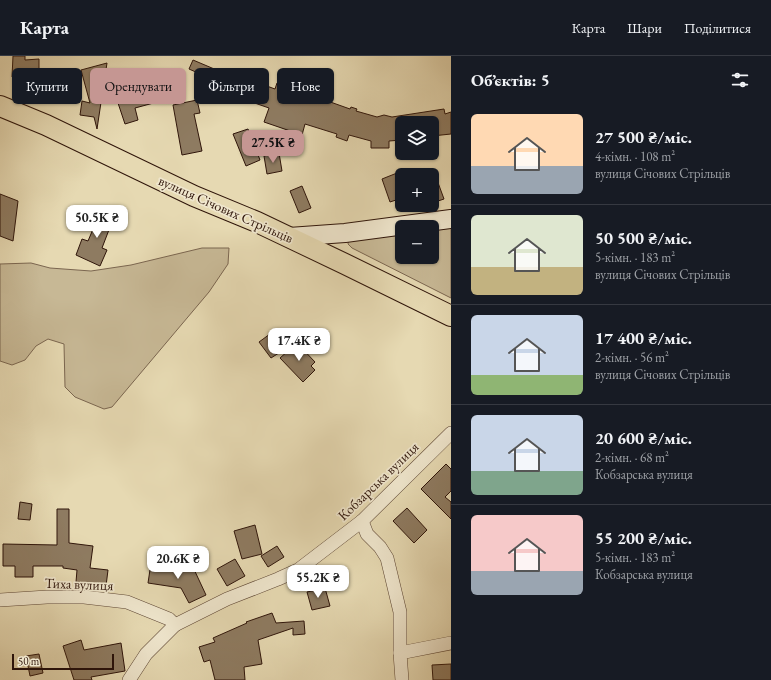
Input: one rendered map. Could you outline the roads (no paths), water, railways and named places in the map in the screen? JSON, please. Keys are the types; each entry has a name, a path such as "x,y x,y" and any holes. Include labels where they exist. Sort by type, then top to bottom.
{"main road":[{"name":"вулиця Січових Стрільців","path":"0,106 46,125 194,196 289,237 451,316"},
{"path":"289,237 345,233 451,219"},
{"path":"345,233 340,237 338,242 338,247 345,264"}],"street":[{"name":"Кобзарська вулиця","path":"128,680 146,654 175,625 227,599 298,570 362,521 451,432"},
{"path":"362,521 367,534 380,547 387,558 400,612 400,653 402,680"},
{"name":"Тиха вулиця","path":"0,600 47,597 84,597 127,602 169,619 175,625"},
{"path":"400,653 451,644"}]}
